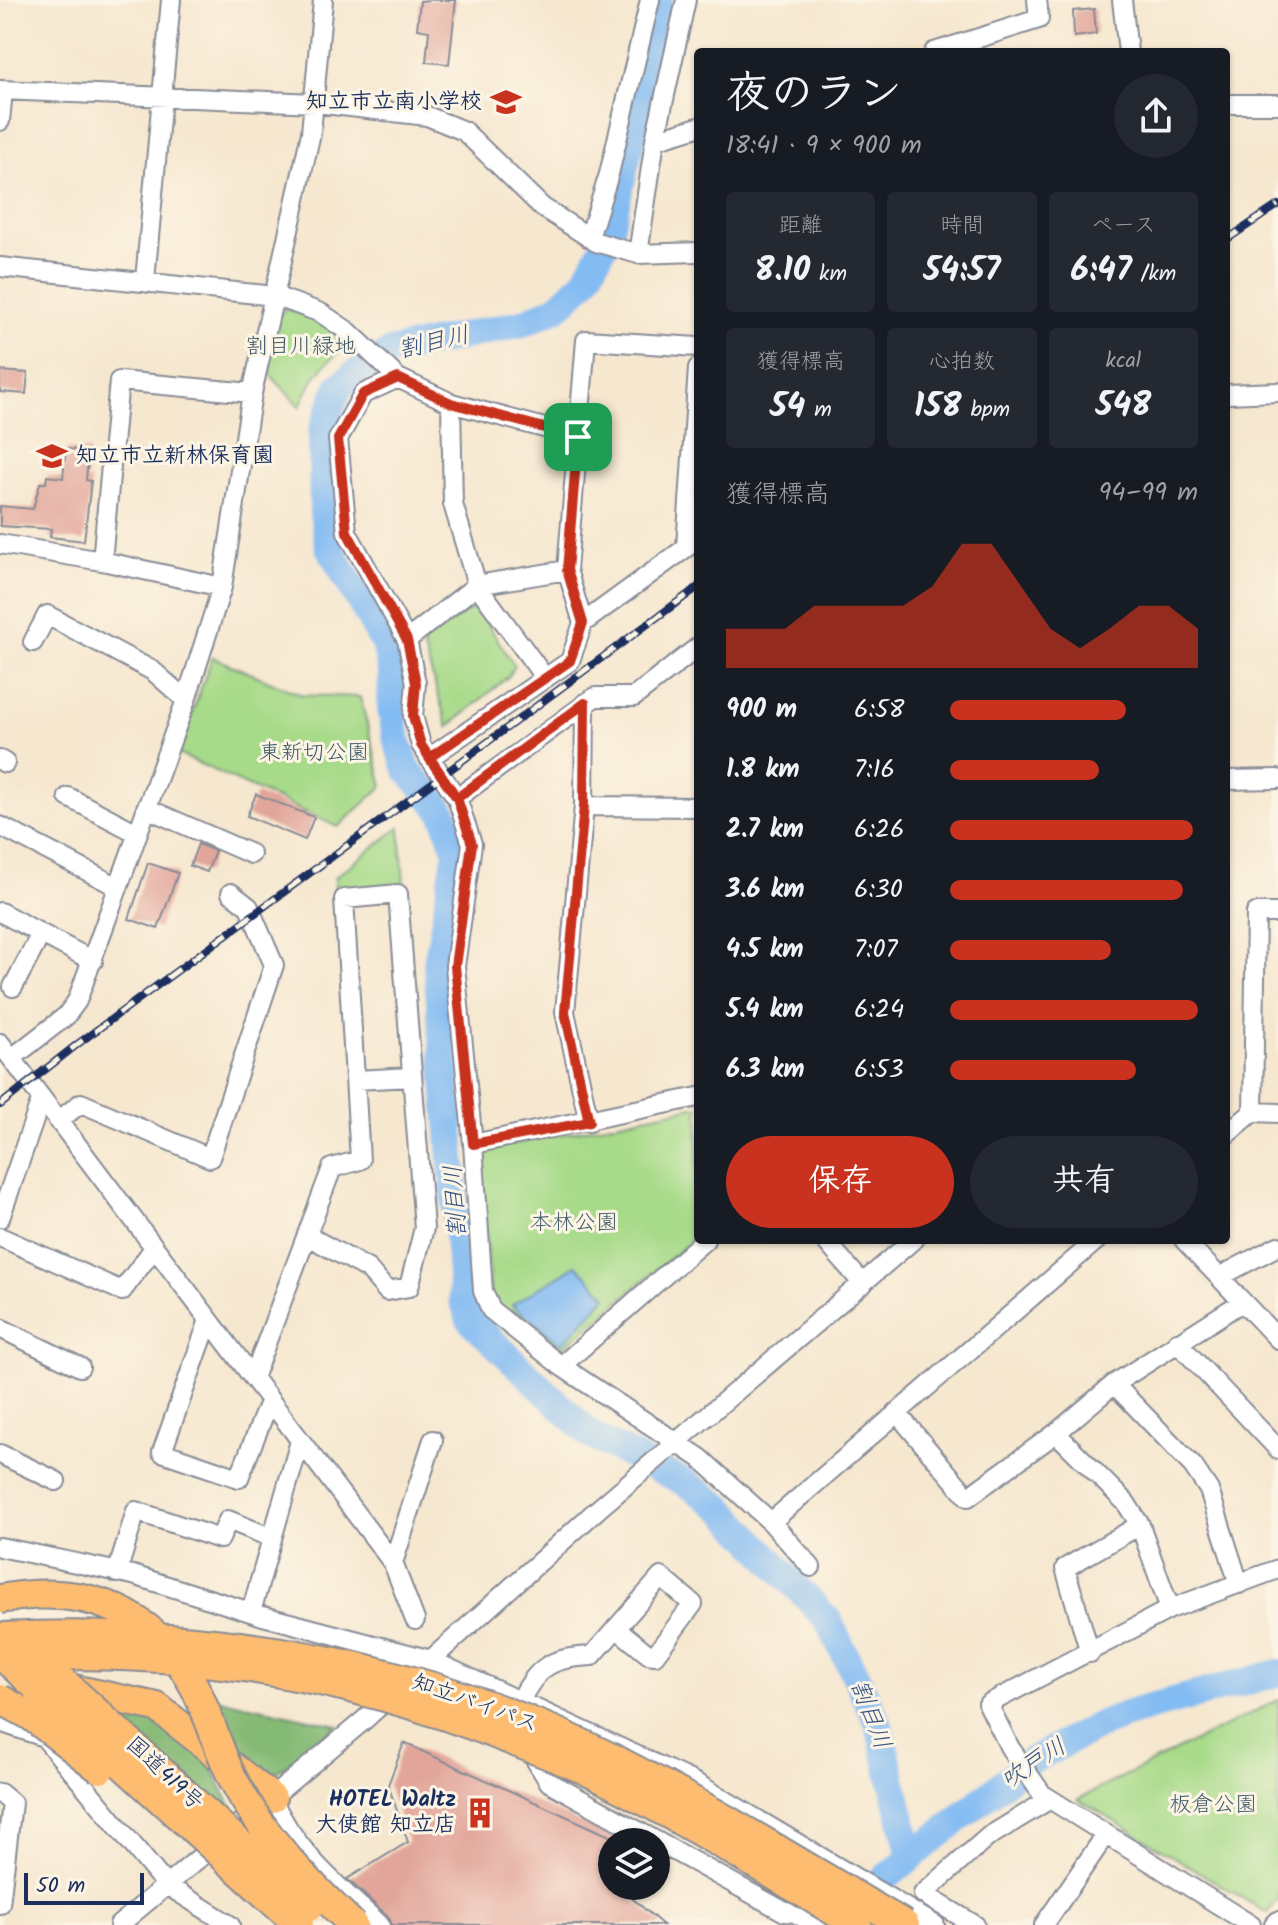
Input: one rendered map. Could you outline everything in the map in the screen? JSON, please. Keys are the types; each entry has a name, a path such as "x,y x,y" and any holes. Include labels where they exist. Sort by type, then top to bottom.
{"highway":[{"path":"0,1599 65,1596 106,1603 145,1623 169,1647 194,1685 233,1780 275,1847 353,1925"},
{"name":"国道419号","path":"0,1623 9,1653 299,1925"},
{"name":"知立バイパス","path":"0,1637 166,1636 298,1653 384,1672 455,1694 609,1756 905,1925"},
{"name":"国道419号","path":"9,1653 329,1925"},
{"name":"知立バイパス","path":"9,1653 171,1657 285,1672 371,1691 464,1721 597,1775 857,1925"},
{"path":"0,1672 157,1707 272,1798"},
{"path":"0,1699 74,1746 278,1925"}],"street":[{"path":"145,280 171,0"},
{"path":"323,0 316,103 252,393 222,587 186,700 77,1001 66,1016 6,1051 393,1563 415,1620"},
{"path":"593,240 650,0"},
{"path":"947,48 1039,19 1037,0"},
{"path":"1122,0 1128,48"},
{"path":"638,254 655,140 690,2"},
{"path":"0,121 2,91 316,103 427,116 464,131 542,207 593,240 619,251 638,254 694,252"},
{"path":"1230,104 1278,104"},
{"path":"655,140 694,128"},
{"path":"0,267 275,296 321,313 394,374 451,403 578,437"},
{"path":"583,623 567,570 586,340 694,347"},
{"path":"394,374 363,394 338,439 347,532 407,640 416,683 413,716 421,745 457,798 472,844 455,966 473,1144 483,1291 491,1310 561,1366 673,1447 700,1458 771,1522 811,1567"},
{"path":"102,561 119,381 252,393"},
{"path":"1230,394 1278,392"},
{"path":"451,403 453,504 477,585 545,678"},
{"path":"429,758 570,661 583,623 692,543 694,485"},
{"path":"0,544 102,561 222,587"},
{"path":"407,640 477,585 567,570"},
{"path":"33,642 47,615 153,671 186,700"},
{"path":"457,798 585,703 595,697 634,697 694,650"},
{"path":"585,703 584,806 565,1012 589,1122"},
{"path":"1230,780 1278,779"},
{"path":"68,797 137,833"},
{"path":"584,806 694,807"},
{"path":"146,808 251,854"},
{"path":"0,826 118,887"},
{"path":"58,1121 81,1103 210,1158 274,965 249,907 231,893"},
{"path":"253,1378 332,1168 360,1160 344,899 398,894 424,1228 409,1287 387,1291 368,1269 308,1236"},
{"path":"0,912 93,961"},
{"path":"1253,1112 1256,913 1278,913"},
{"path":"13,987 41,934"},
{"path":"356,1080 411,1077"},
{"path":"473,1144 694,1098"},
{"path":"0,1218 41,1100"},
{"path":"1230,1132 1253,1112 1278,1113"},
{"path":"0,1237 122,1291 154,1248"},
{"path":"561,1366 700,1244"},
{"path":"828,1244 863,1284"},
{"path":"119,1925 272,1798 635,1478 908,1244"},
{"path":"771,1522 1041,1285 1092,1244"},
{"path":"1188,1244 1278,1339"},
{"path":"1219,1277 1278,1246"},
{"path":"897,1413 968,1497 1056,1433 1114,1384 1242,1302"},
{"path":"209,1320 162,1452 239,1478 269,1402"},
{"path":"0,1328 80,1367"},
{"path":"1177,1342 1278,1449"},
{"path":"1114,1384 1193,1466 1209,1490 1239,1584"},
{"path":"1056,1433 1126,1503 1140,1525 1170,1609"},
{"path":"393,1563 433,1440"},
{"path":"251,1612 300,1441"},
{"path":"0,1454 56,1481"},
{"path":"117,1573 136,1511 220,1539 228,1520 272,1538"},
{"path":"1090,1653 1065,1568 1140,1525"},
{"path":"0,1547 117,1573 431,1660 696,1783 935,1925"},
{"path":"1251,1925 1105,1836 1046,1796 1010,1748 988,1704 1170,1609 1278,1569"},
{"path":"520,1701 532,1677 559,1658 592,1656 616,1628"},
{"path":"493,1689 549,1782 785,1917 817,1925"},
{"path":"0,1722 44,1737 165,1884 230,1925"},
{"path":"0,1793 12,1803 0,1904"},
{"path":"975,1925 923,1894 988,1837 1046,1796"},
{"path":"272,1798 283,1825 313,1863 380,1925"},
{"path":"1044,1925 1105,1836"}],"green space":[{"name":"割目川緑地","path":"286,309 320,320 348,345 319,372 300,407 267,371 278,315"},
{"path":"476,606 514,665 509,676 448,727 422,642"},
{"name":"東新切公園","path":"212,657 302,695 360,697 383,786 338,827 178,754"},
{"path":"400,827 404,885 335,890 335,877"},
{"name":"本林公園","path":"694,1107 694,1238 557,1353 498,1306 491,1296 479,1159 485,1150"},
{"path":"209,1697 338,1725 276,1773 240,1764"},
{"name":"板倉公園","path":"1278,1700 1278,1900 1267,1913 1078,1799"},
{"path":"111,1709 150,1713 199,1743 237,1816 229,1824"}],"water":[{"path":"576,1265 607,1296 562,1344 512,1305"}],"building":[{"path":"456,0 449,64 426,62 429,31 417,29 420,1"},
{"path":"1094,9 1096,34 1074,37 1073,11"},
{"path":"0,371 28,373 26,394 0,392"},
{"path":"66,449 89,451 86,480 91,481 84,541 50,537 51,529 0,526 0,506 33,509 40,483 46,483 47,476 63,478"},
{"path":"256,794 314,817 305,840 247,816"},
{"path":"198,844 215,851 207,872 190,866"},
{"path":"148,863 178,873 158,929 129,919"},
{"name":"HOTEL Waltz 大使館 知立店","path":"404,1743 598,1831 598,1900 634,1900 663,1925 392,1925 388,1916 347,1879 408,1842 388,1785"}],"waterway":[{"name":"割目川","path":"659,0 643,92 607,240 585,281 558,307 523,323 391,352 365,366 339,387 322,431 323,514 329,547 385,645 392,674 391,709 397,741 407,769 443,812 457,852 437,964 463,1300 470,1320 592,1436 686,1483 722,1508 828,1620 878,1722 911,1856"},
{"name":"吹戸川","path":"827,1925 1030,1761 1104,1723 1143,1709 1278,1673"}],"railway":[{"path":"1230,237 1278,205"},
{"path":"0,1105 79,1043 694,590"}],"place":[{"name":"知立市立南小学校","path":"506,102"},
{"name":"知立市立新林保育園","path":"52,456"},
{"name":"HOTEL Waltz 大使館 知立店","path":"480,1813"}],"route":[{"path":"578,437 451,403 398,378 363,394 348,416 338,439 347,532 407,640 416,683 413,716 421,745 429,758 457,798 472,844 455,966 473,1144 589,1122 565,1012 584,806 585,703 457,798 429,758 570,661 583,623 567,570 578,437"}]}
